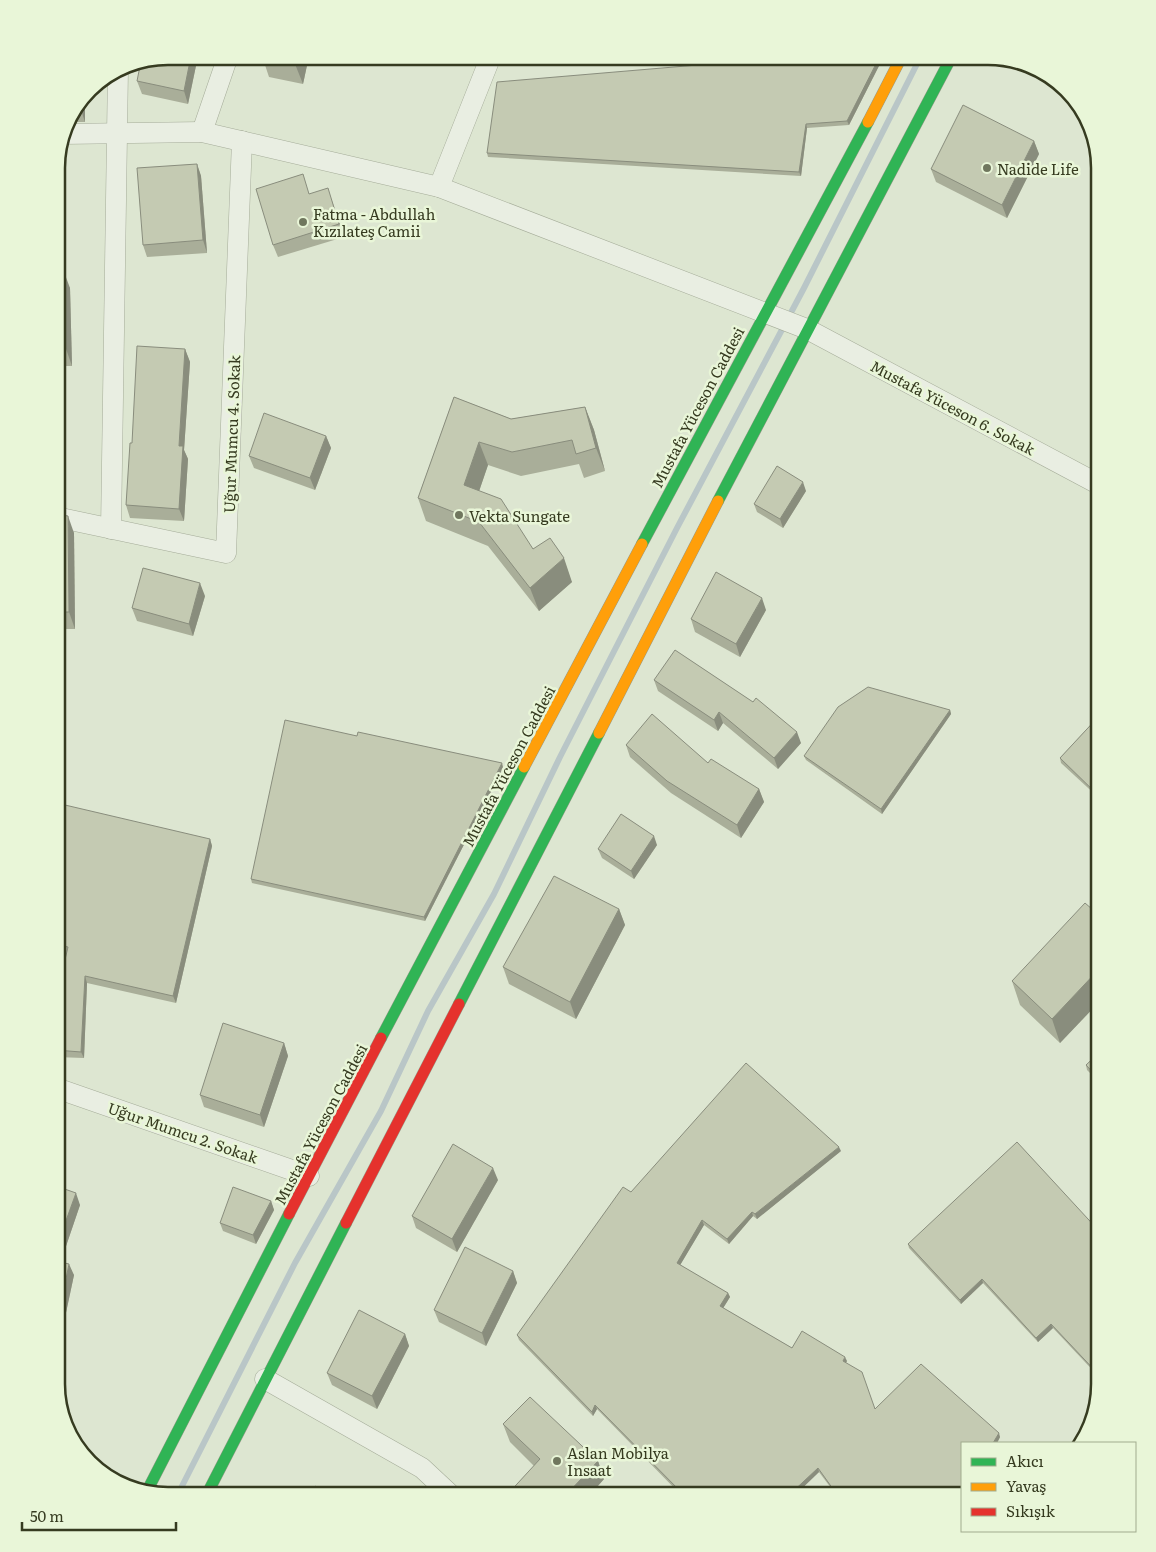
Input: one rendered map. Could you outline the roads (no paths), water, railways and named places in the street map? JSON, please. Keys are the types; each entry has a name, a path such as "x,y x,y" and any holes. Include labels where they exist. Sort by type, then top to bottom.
{"street":[{"path":"202,132 225,65"},
{"path":"439,187 487,65"},
{"name":"Mustafa Yüceson Caddesi","path":"150,1485 309,1176 771,316 830,195 897,65"},
{"path":"211,1487 802,327 947,65"},
{"path":"111,529 118,78"},
{"name":"Mustafa Yüceson 6. Sokak","path":"71,134 202,132 439,187 802,327 1091,480"},
{"name":"Uğur Mumcu 4. Sokak","path":"65,519 226,553 242,141"},
{"name":"Uğur Mumcu 2. Sokak","path":"65,1091 309,1176"},
{"path":"265,1379 422,1468 442,1487"}],"waterway":[{"path":"182,1487 295,1263 381,1111 428,1011 494,894 560,757 677,528 804,288 916,65"}],"place":[{"name":"Nadide Life","path":"987,168"},
{"name":"Fatma - Abdullah Kızılateş Camii","path":"303,222"},
{"name":"Vekta Sungate","path":"459,515"},
{"name":"Aslan Mobilya Insaat","path":"557,1461"}]}
